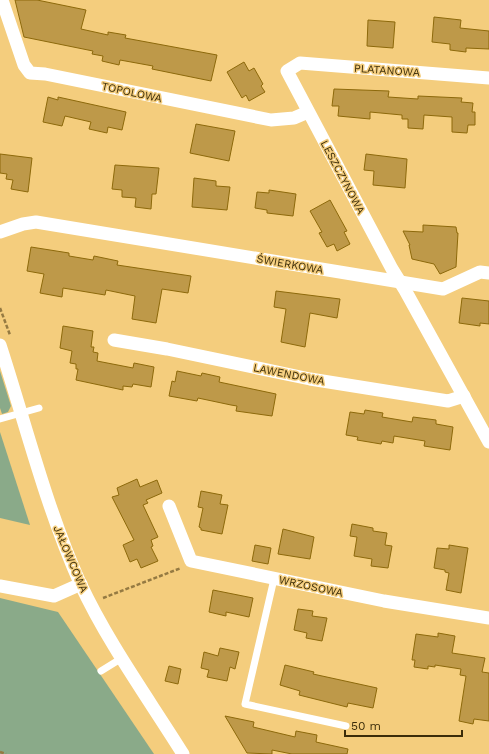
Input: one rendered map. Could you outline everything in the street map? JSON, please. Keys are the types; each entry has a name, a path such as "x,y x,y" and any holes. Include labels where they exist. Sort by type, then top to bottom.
{"street":[{"name":"TOPOLOWA","path":"3,3 24,65 30,73 45,74 271,120 294,118 308,112"},
{"name":"PLATANOWA","path":"287,71 300,63 489,78"},
{"name":"LESZCZYNOWA","path":"287,71 400,282"},
{"name":"ŚWIERKOWA","path":"0,232 23,224 36,222 444,289 480,272 489,273"},
{"path":"400,282 464,396 485,424 489,442"},
{"name":"LAWENDOWA","path":"114,340 333,383 448,401 464,396"},
{"name":"JAŁOWCOWA","path":"0,345 54,516 81,584 122,658 183,754"},
{"path":"169,506 191,561"},
{"name":"WRZOSOWA","path":"191,561 384,601 489,618"},
{"path":"0,586 54,596 81,584"}],"lane":[{"path":"0,419 39,408"},
{"path":"274,579 245,704 346,726"},
{"path":"101,670 122,658"}],"path":[{"path":"103,598 185,567 191,561"},
{"path":"100,593 106,605"},
{"path":"0,752 6,754"}],"green space":[{"path":"0,371 11,406 8,412 2,414 0,408"},
{"path":"0,432 30,525 0,518"},
{"path":"0,598 58,612 154,754 0,754"}],"building":[{"path":"15,0 37,0 86,10 81,29 108,35 108,32 126,35 125,38 217,55 211,81 152,69 153,66 120,60 119,65 102,61 103,56 92,54 93,51 24,37"},
{"path":"434,17 461,20 460,28 489,31 489,49 466,48 466,52 450,50 450,44 432,42"},
{"path":"368,20 395,22 393,48 367,46"},
{"path":"244,62 249,71 254,68 263,84 261,86 265,92 249,101 246,95 242,98 227,72"},
{"path":"334,89 389,91 388,97 418,99 418,96 462,98 461,102 473,103 472,112 475,112 475,125 468,125 467,133 452,132 452,117 424,115 423,129 408,128 408,119 402,119 402,115 370,112 370,119 338,116 339,106 332,106"},
{"path":"48,97 58,100 58,97 126,112 122,130 108,127 107,133 89,129 91,122 65,116 62,126 43,122"},
{"path":"196,124 235,131 229,161 190,153"},
{"path":"0,154 32,158 28,192 11,189 13,180 6,179 7,174 0,173"},
{"path":"366,154 407,159 405,188 373,185 374,171 364,170"},
{"path":"115,165 159,168 156,194 152,194 151,209 135,207 136,198 122,197 122,190 112,189"},
{"path":"194,178 216,181 216,186 230,187 227,210 192,207"},
{"path":"269,190 296,194 293,216 267,213 267,210 255,208 257,192 269,193"},
{"path":"330,200 347,231 344,232 350,244 337,251 334,244 327,247 319,233 322,232 310,211"},
{"path":"423,225 456,227 458,233 456,267 440,274 434,264 412,259 410,245 403,231 423,232"},
{"path":"31,247 69,253 69,256 93,260 94,256 118,261 117,265 191,276 188,293 162,289 156,323 132,319 135,296 106,290 105,295 63,288 62,297 40,293 44,274 27,271"},
{"path":"276,291 340,299 337,318 310,313 305,347 281,342 286,309 274,307"},
{"path":"462,298 489,301 489,324 480,323 480,326 459,323"},
{"path":"63,326 93,331 91,347 94,347 93,352 98,353 97,361 133,368 134,363 154,367 151,387 133,384 132,387 123,386 123,390 76,380 78,369 76,369 76,364 70,363 72,351 60,348"},
{"path":"177,371 201,376 202,373 220,377 219,382 276,394 272,416 236,411 237,406 198,398 197,401 169,396 172,381 175,382"},
{"path":"365,410 383,413 382,417 412,422 413,417 436,420 436,424 453,427 450,450 424,446 425,441 394,436 393,443 382,441 381,444 357,440 358,437 346,435 350,412 364,414"},
{"path":"137,479 140,487 157,480 162,493 146,500 148,503 143,505 158,537 151,540 153,546 151,547 158,561 141,568 137,559 130,562 123,545 134,540 112,497 119,495 117,488"},
{"path":"201,491 222,495 220,504 228,505 222,534 201,530 199,527 203,508 198,507"},
{"path":"352,524 373,528 373,531 387,533 385,545 392,546 388,568 371,566 372,559 354,556 357,537 350,536"},
{"path":"283,529 314,537 310,559 278,554"},
{"path":"255,545 271,548 268,564 252,561"},
{"path":"449,545 468,548 461,593 446,590 449,573 445,572 445,570 434,568 437,548 449,549"},
{"path":"213,590 253,598 249,617 226,612 226,616 209,612"},
{"path":"298,609 313,611 312,616 327,618 322,641 306,638 307,633 294,630"},
{"path":"438,633 455,636 452,653 485,658 482,672 489,673 489,721 474,719 473,724 459,721 466,676 460,675 461,669 435,665 435,667 428,666 428,669 414,667 415,660 412,660 416,634 438,637"},
{"path":"220,648 239,652 235,669 230,667 227,681 207,677 209,670 201,668 204,652 218,656"},
{"path":"285,665 314,672 313,674 377,688 373,708 348,703 347,707 299,695 300,691 280,685"},
{"path":"169,666 181,669 178,684 165,681"},
{"path":"225,716 254,722 253,727 295,737 296,731 317,735 316,742 348,749 347,754 292,754 272,750 272,754 247,753"}]}
